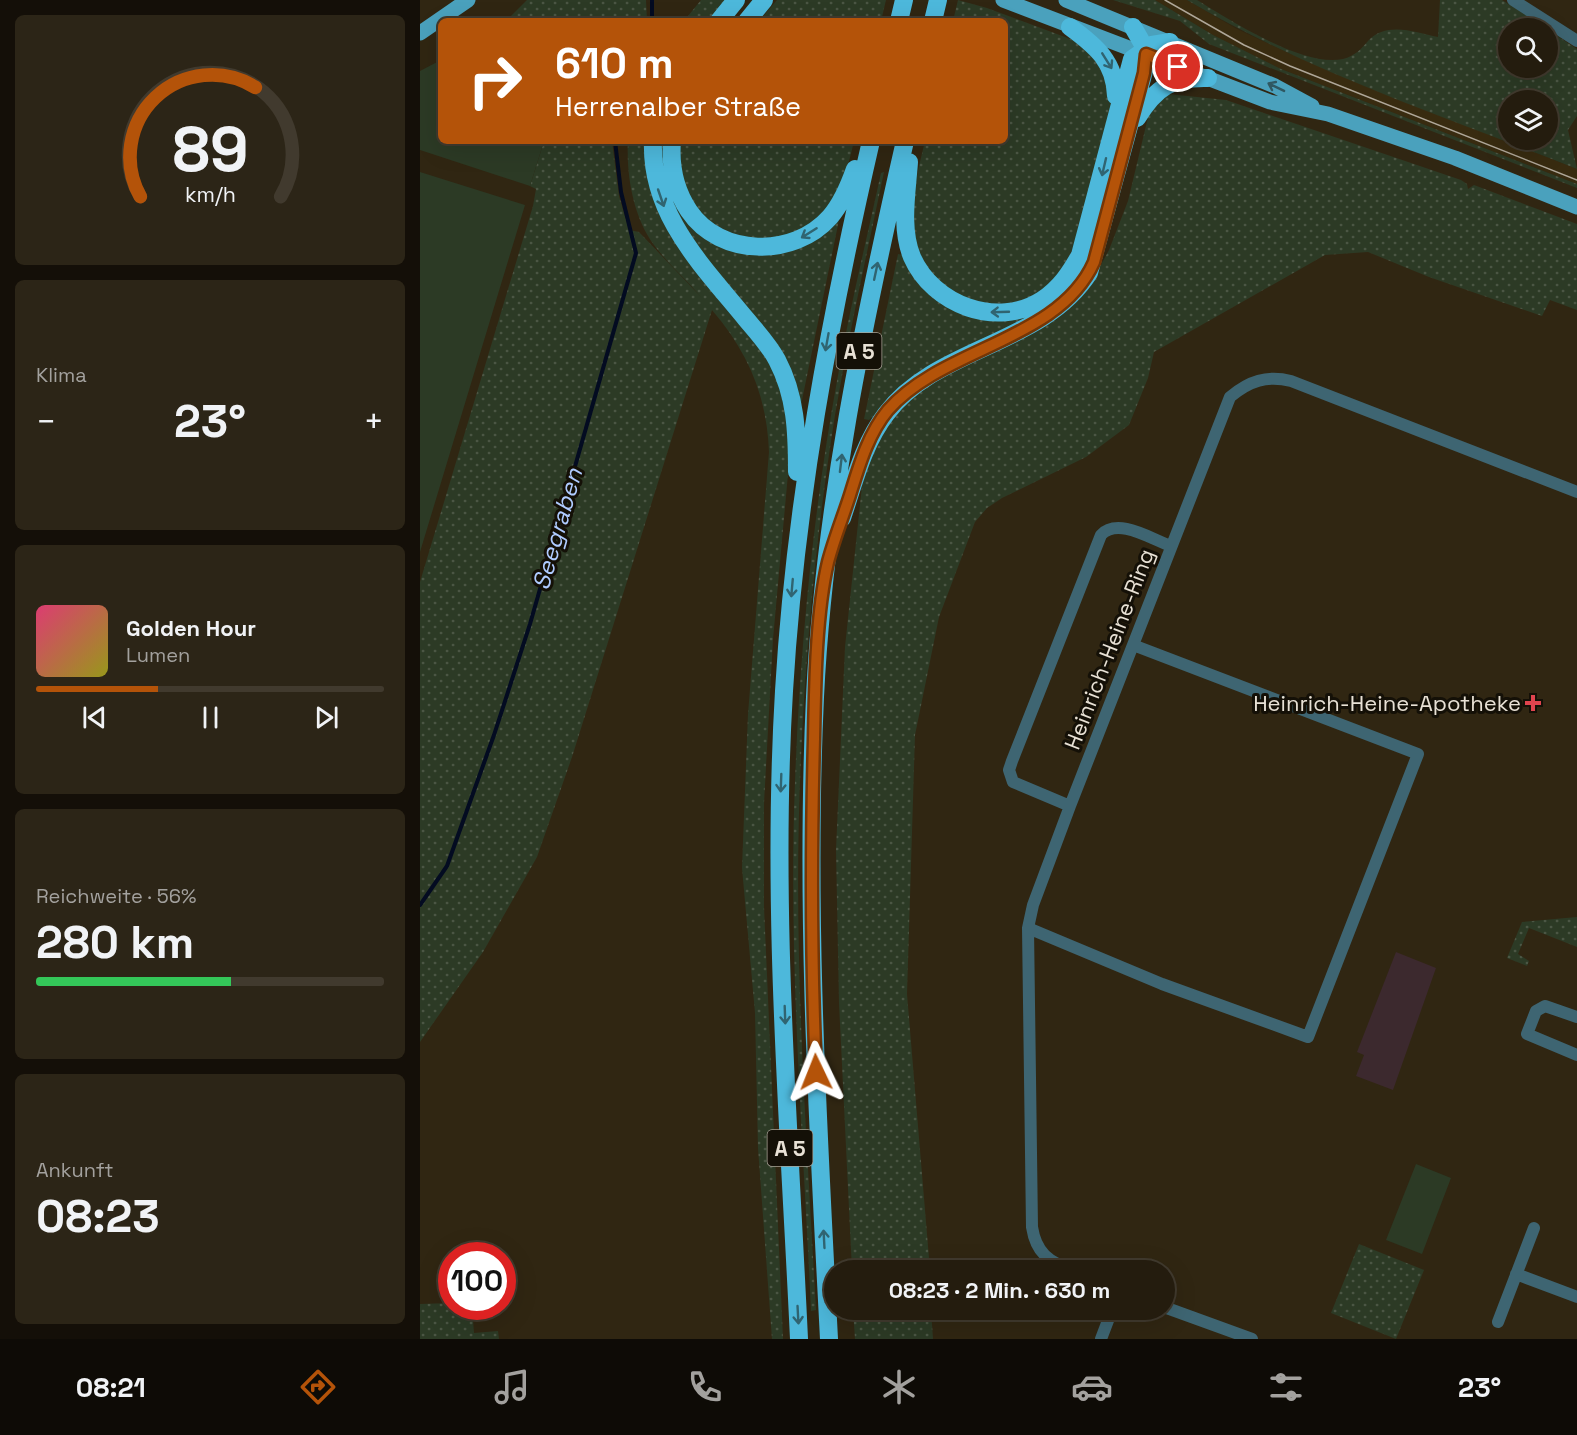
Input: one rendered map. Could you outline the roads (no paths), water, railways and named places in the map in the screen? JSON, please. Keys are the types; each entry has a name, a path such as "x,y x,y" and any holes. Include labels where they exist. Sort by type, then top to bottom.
{"highway":[{"path":"721,18 736,0"},
{"path":"749,18 764,0"},
{"path":"900,18 904,0"},
{"path":"934,18 938,0"},
{"path":"1070,27 1094,46 1108,61 1116,84 1117,110"},
{"path":"828,563 867,444 887,412 908,391 930,375 1032,324 1061,304 1082,284 1094,262 1144,73 1144,52 1133,27"},
{"path":"911,144 906,234 919,271 929,284 955,302 990,312 1007,313 1041,300 1070,274 1089,228 1129,65 1144,52 1170,42"},
{"path":"1130,130 1148,100 1166,86 1179,79 1208,78"},
{"path":"653,144 656,181 671,222 692,252 767,345 789,386 796,423 797,530"},
{"path":"672,144 675,180 689,212 723,238 763,247 788,244 797,240 830,216 847,190 865,144"},
{"name":"A 5","path":"799,1339 779,820 784,692 797,530 829,330 870,144"},
{"name":"A 5","path":"829,1339 811,952 815,696 828,563 848,406 904,144"}],"main road":[{"path":"421,32 454,0"},
{"path":"442,18 468,0"},
{"path":"1003,0 1270,102 1328,114 1455,158 1577,207"},
{"path":"1066,0 1275,86 1328,114"},
{"path":"421,32 438,20"}],"street":[{"path":"1514,0 1577,41"},
{"name":"Heinrich-Heine-Ring","path":"1050,1260 1044,1257 1034,1240 1032,1227 1028,928 1033,905 1070,806 1230,397 1250,383 1264,379 1278,378 1291,381 1577,492"},
{"path":"1070,806 1013,782 1009,770 1020,739 1101,535 1106,530 1117,526 1171,546"},
{"path":"1028,928 1162,984 1308,1037 1418,754 1133,645"},
{"path":"1577,1017 1545,1006 1536,1011 1527,1034 1577,1054"},
{"path":"1498,1322 1534,1228"},
{"path":"1516,1274 1577,1297"},
{"path":"1175,1311 1252,1339"},
{"path":"1101,1339 1108,1320"}],"waterway":[{"name":"Seegraben","path":"652,0 652,18"},
{"name":"Seegraben","path":"420,905 447,866 494,735 530,624 636,253 621,192 615,144"}],"tram line":[{"path":"1165,0 1244,45 1290,66 1577,180"}],"place":[{"name":"Heinrich-Heine-Apotheke","path":"1533,703"}]}
